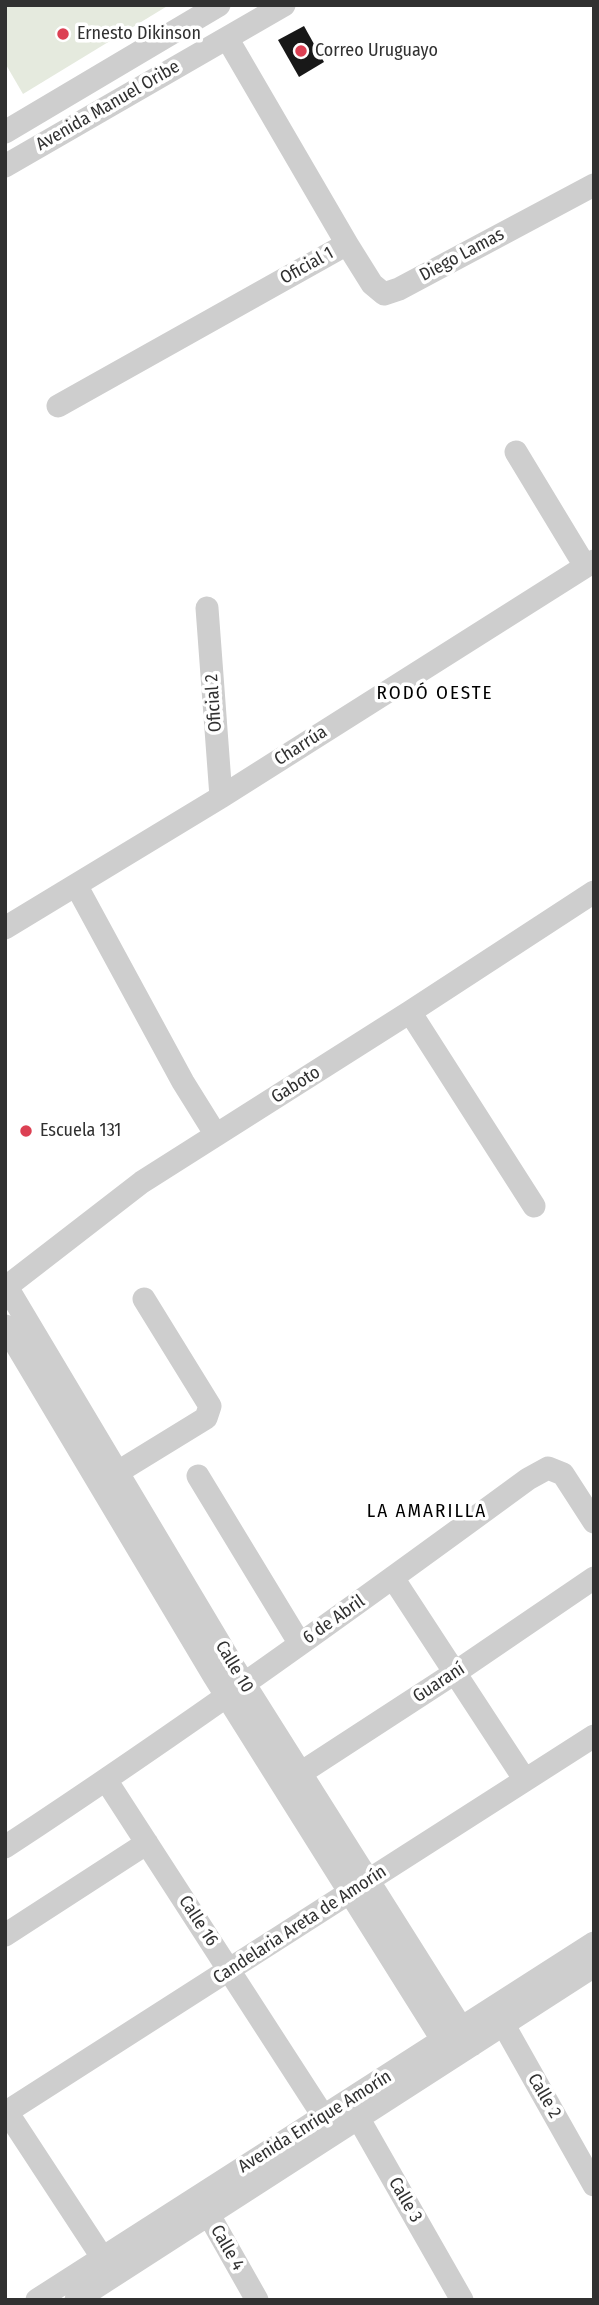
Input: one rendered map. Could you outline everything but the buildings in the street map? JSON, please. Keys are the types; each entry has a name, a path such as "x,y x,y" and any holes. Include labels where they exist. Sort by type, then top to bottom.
{"street":[{"name":"Avenida Manuel Oribe","path":"6,131 219,5"},
{"name":"Avenida Manuel Oribe","path":"14,161 284,5"},
{"name":"Oficial 1","path":"58,406 347,244 227,38"},
{"path":"6,131 14,161"},
{"name":"Diego Lamas","path":"347,244 372,284 384,294 399,289 594,185"},
{"path":"516,452 590,563"},
{"name":"Charrúa","path":"7,922 76,886 590,563"},
{"name":"Oficial 2","path":"207,608 220,797"},
{"path":"76,886 183,1082 216,1135"},
{"name":"Gaboto","path":"6,1286 142,1182 594,892"},
{"path":"410,1012 534,1206"},
{"name":"Calle 10","path":"6,1286 118,1472 235,1690"},
{"path":"118,1472 206,1418 210,1406 144,1299"},
{"name":"Calle 10","path":"5,1326 457,2043"},
{"name":"6 de Abril","path":"5,1847 235,1690 528,1479 548,1468 563,1474 594,1522"},
{"path":"198,1476 300,1644"},
{"path":"393,1578 526,1780"},
{"name":"Guaraní","path":"291,1779 594,1578"},
{"name":"Candelaria Areta de Amorín","path":"6,2113 594,1736"},
{"name":"Calle 16","path":"106,1780 329,2125"},
{"path":"5,1935 147,1843"},
{"name":"Avenida Enrique Amorín","path":"49,2297 102,2257 203,2204 499,2016 594,1943"},
{"name":"Avenida Enrique Amorín","path":"499,2016 594,1966"},
{"name":"Calle 2","path":"499,2016 594,2185"},
{"name":"Calle 3","path":"354,2110 462,2300"},
{"path":"6,2113 102,2257"},
{"name":"Avenida Enrique Amorín","path":"76,2300 203,2204"},
{"name":"Calle 4","path":"203,2204 257,2300"}],"shaded area":[{"name":"Ernesto Dikinson","path":"5,5 169,5 23,94 5,63"}],"place":[{"name":"Ernesto Dikinson","path":"63,34"},
{"name":"Correo Uruguayo","path":"301,51"},
{"name":"Escuela 131","path":"26,1131"}],"district":[{"name":"RODÓ OESTE","path":"435,694"},
{"name":"LA AMARILLA","path":"427,1512"}]}
